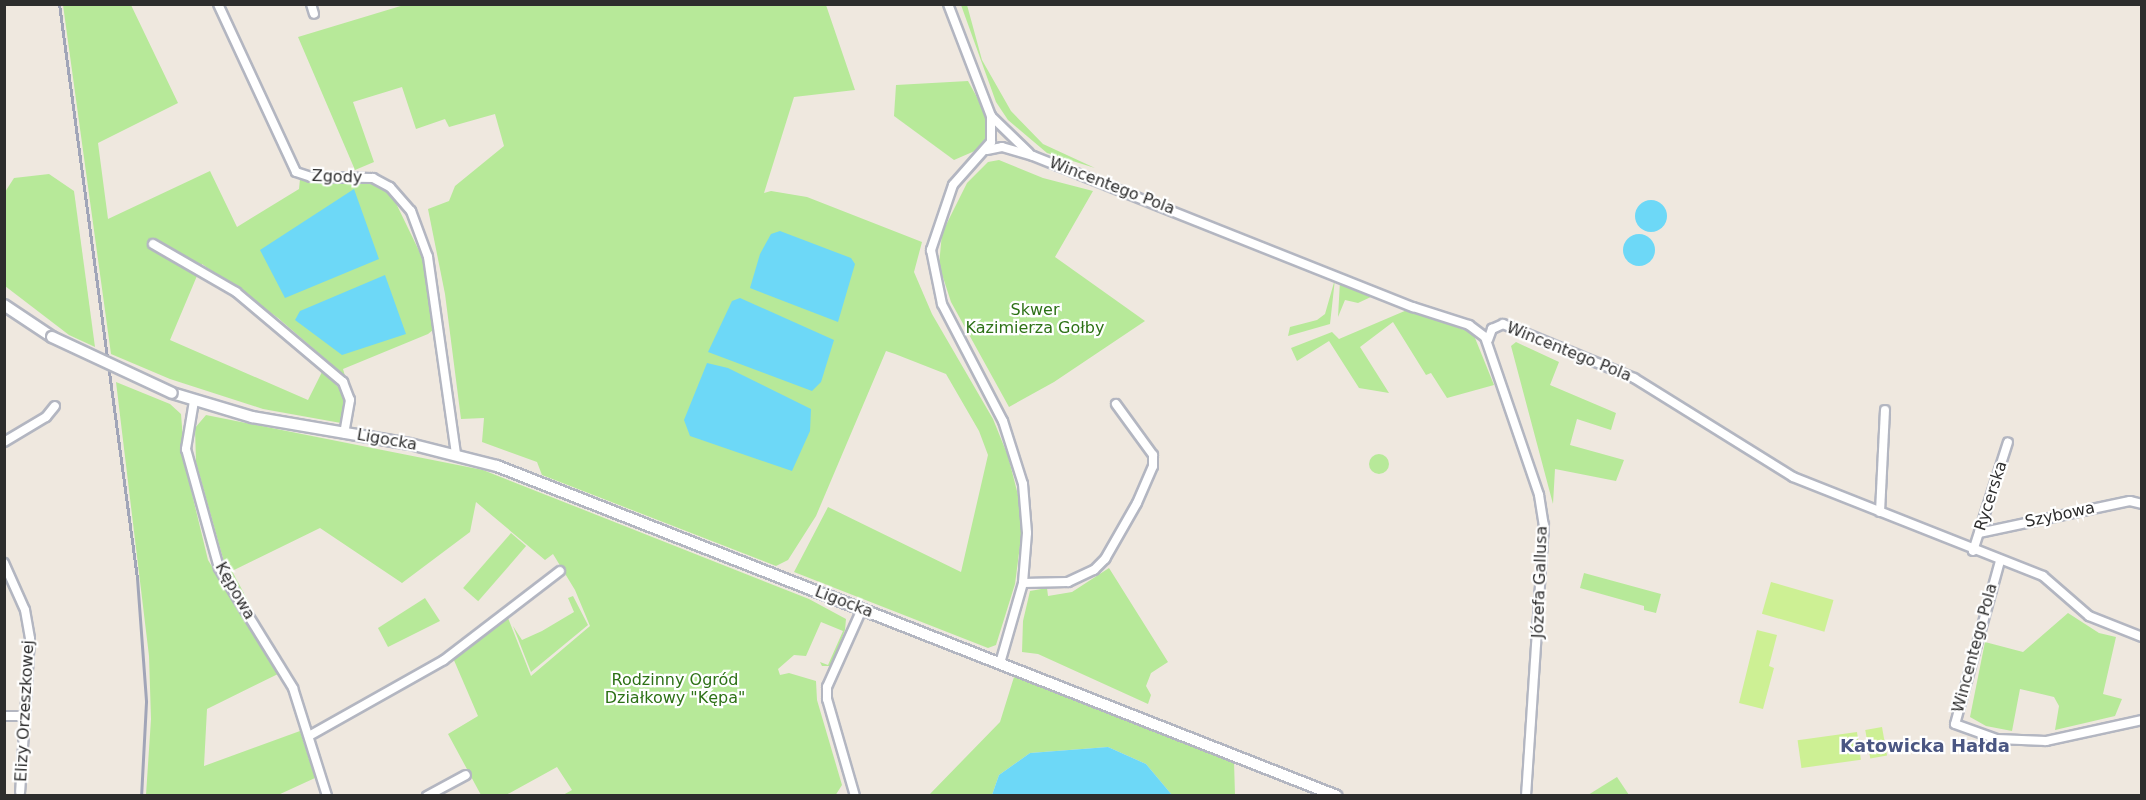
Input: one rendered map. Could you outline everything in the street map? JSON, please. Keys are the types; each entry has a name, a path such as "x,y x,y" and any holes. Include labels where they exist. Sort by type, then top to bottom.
{"street":[{"name":"Zgody","path":"218,4 296,172 311,177 373,178 390,187 411,211 428,257 456,454"},
{"path":"311,4 314,14"},
{"name":"Wincentego Pola","path":"948,4 991,116 1033,156"},
{"path":"991,116 994,131 987,150 953,185 935,230 931,264 942,304 1003,421 1018,464 1027,534 1023,583 1000,663"},
{"name":"Wincentego Pola","path":"987,150 1002,147 1033,156 1413,307 1469,325 1488,340 1492,329 1503,324 1563,347 1634,378 1793,477 2000,561 2043,576 2089,616 2142,637"},
{"name":"Ligocka","path":"153,244 236,292 343,382 350,400 344,433"},
{"name":"Ligocka","path":"4,306 52,337 172,393 261,419 456,454 557,488 1337,795"},
{"name":"Józefa Gallusa","path":"1488,340 1539,495 1544,525 1526,795"},
{"name":"Kępowa","path":"194,401 186,449 219,568 293,688 327,795"},
{"path":"1023,583 1068,582 1094,570 1110,550 1137,503 1153,466 1153,455 1116,404"},
{"path":"4,442 46,417 55,406"},
{"path":"1880,512 1885,411"},
{"name":"Rycerska","path":"1973,550 2008,442"},
{"name":"Szybowa","path":"1979,533 2130,501 2142,504"},
{"name":"Wincentego Pola","path":"2000,561 1955,724 1997,739 2046,741 2142,720"},
{"name":"Elizy Orzeszkowej","path":"4,563 29,625 20,792"},
{"path":"309,736 444,660 560,570"},
{"path":"855,795 827,699 831,676 862,609"},
{"path":"4,716 25,716"},
{"path":"427,795 466,775"}],"green space":[{"path":"63,5 131,5 178,103 98,143 108,219 210,171 237,227 299,189 300,179 368,182 392,195 424,261 433,330 428,334 343,369 345,376 278,318 202,264 170,340 308,400 323,370 347,397 341,423 263,409 170,379 111,354"},
{"path":"404,5 826,5 855,90 794,97 764,193 771,191 807,197 922,242 914,272 932,314 993,419 1008,456 1019,499 1022,530 1015,584 996,645 988,648 794,572 828,507 961,572 988,455 979,431 946,374 886,351 816,516 788,560 776,566 542,475 537,462 482,442 484,418 461,419 445,294 428,209 449,201 455,186 504,146 495,114 449,127 445,119 416,129 402,87 353,102 374,162 355,170 298,37"},
{"path":"961,5 967,5 982,60 1011,111 1043,144 1095,168 1047,153 1008,120 996,102"},
{"path":"968,81 988,117 986,137 977,150 954,160 894,116 896,85"},
{"name":"Skwer Kazimierza Gołby","path":"999,160 1043,178 1093,191 1055,257 1145,321 1054,382 1009,407 951,302 939,265 942,233 967,183 988,162"},
{"path":"49,174 74,191 95,347 69,335 5,286 5,192 14,178"},
{"path":"1335,279 1330,324 1288,336 1290,327 1317,320 1325,314"},
{"path":"1340,281 1373,296 1358,303 1345,300 1338,317"},
{"path":"1407,310 1473,333 1494,385 1447,398 1431,373 1426,375 1393,322 1360,347 1389,393 1359,388 1329,341 1297,361 1291,348 1332,332 1339,339"},
{"path":"1516,342 1559,362 1550,385 1616,413 1611,430 1577,419 1570,445 1624,460 1616,481 1555,469 1553,504 1511,346"},
{"path":"116,382 170,404 181,414 185,465 208,560 278,674 207,709 204,766 300,731 315,778 278,795 146,795 151,719 149,656"},
{"name":"Rodzinny Ogród Działkowy \"Kępa\"","path":"206,415 483,470 809,599 846,619 845,630 831,666 822,666 820,662 828,665 843,631 821,622 806,656 794,655 778,669 780,675 789,673 816,681 817,700 842,785 835,796 563,795 572,790 557,767 506,795 481,795 448,734 478,716 453,658 508,618 531,676 590,626 575,590 553,554 545,560 476,502 470,532 402,583 320,528 232,571 254,612 232,578 230,564 224,562 196,462 195,428"},
{"path":"1375,454 1383,454 1389,460 1389,468 1383,474 1375,474 1369,468 1369,460"},
{"path":"511,533 526,546 478,601 463,588"},
{"path":"1109,568 1168,662 1151,673 1146,686 1151,695 1148,704 1038,654 1022,652 1023,621 1030,591 1047,588 1048,596 1072,592"},
{"path":"1584,573 1661,594 1656,613 1644,610 1644,606 1580,588"},
{"path":"1771,582 1833,600 1824,632 1762,614"},
{"path":"573,596 588,625 531,672 513,626 522,640 542,631 574,612 568,598"},
{"path":"425,598 440,621 388,647 378,628"},
{"path":"2068,613 2099,633 2116,637 2103,694 2122,699 2115,716 2055,730 2059,706 2054,697 2020,689 2012,731 1986,726 1970,717 1985,642 2023,652"},
{"path":"1757,630 1777,635 1769,666 1774,668 1763,709 1739,703"},
{"path":"1014,677 1234,761 1235,795 1172,795 1146,764 1108,747 1030,753 999,775 992,795 928,796 1000,722"},
{"path":"1882,727 1887,756 1870,759 1865,730"},
{"path":"1857,732 1861,760 1801,768 1798,740"},
{"path":"1617,777 1629,795 1588,795 1604,785"}],"water":[{"path":"354,189 379,259 285,298 260,250"},
{"path":"1651,200 1662,205 1667,216 1662,227 1651,232 1640,227 1635,216 1640,205"},
{"path":"780,231 851,258 855,264 838,322 750,288 760,254 771,234"},
{"path":"1639,234 1650,239 1655,250 1650,261 1639,266 1628,261 1623,250 1628,239"},
{"path":"385,275 406,334 342,355 295,320 300,311"},
{"path":"740,298 834,340 821,382 812,391 708,352 732,301"},
{"path":"707,363 728,368 811,409 810,431 792,471 690,436 684,420"},
{"path":"1108,747 1146,764 1172,795 992,795 999,775 1030,753"}],"railway":[{"path":"59,4 137,578 146,702 141,796"}],"district":[{"name":"Katowicka Hałda","path":"1925,746"}]}
